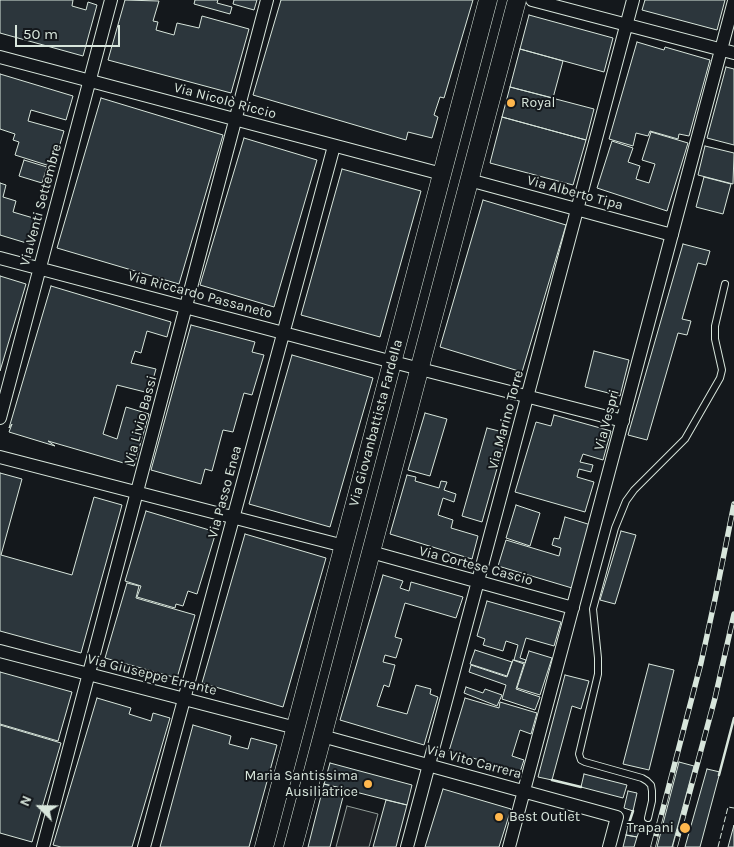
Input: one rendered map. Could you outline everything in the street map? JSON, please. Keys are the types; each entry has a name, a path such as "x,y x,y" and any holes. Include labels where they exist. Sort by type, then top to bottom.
{"main road":[{"name":"Via Giovanbattista Fardella","path":"264,847 488,0"},
{"name":"Via Giovanbattista Fardella","path":"293,847 517,0"}],"street":[{"name":"Via Venti Settembre","path":"0,418 111,0"},
{"name":"Via Livio Bassi","path":"43,847 267,0"},
{"path":"532,0 734,53"},
{"name":"Via Marino Torre","path":"407,847 633,0"},
{"name":"Via Vespri","path":"509,847 734,1"},
{"name":"Via Nicolò Riccio","path":"0,57 442,174"},
{"name":"Via Passo Enea","path":"144,847 334,146"},
{"name":"Via Alberto Tipa","path":"469,180 672,234"},
{"name":"Via Riccardo Passaneto","path":"0,258 623,421"},
{"path":"0,457 344,546"},
{"name":"Via Cortese Cascio","path":"371,552 573,608"},
{"name":"Via Giuseppe Errante","path":"0,651 296,728"},
{"name":"Via Vito Carrera","path":"322,736 617,817 609,847"}],"lane":[{"path":"648,818 652,801 651,784 642,778 585,762 581,760 579,754 598,674 594,610 615,528 626,501 634,490 685,439 720,378 722,370 715,340 715,326 725,284"}],"shaded area":[{"path":"347,806 378,814 369,847 336,847"}],"building":[{"path":"0,0 73,0 72,6 86,10 88,2 97,5 83,56 0,33"},
{"path":"125,0 159,1 153,21 158,22 156,30 174,35 177,23 199,28 202,16 249,29 231,93 108,60"},
{"path":"195,0 218,0 217,3 232,7 230,14 194,4"},
{"path":"234,0 257,0 254,10 233,4"},
{"path":"281,0 473,0 444,98 440,97 434,115 438,117 432,138 408,132 406,140 253,95"},
{"path":"645,0 725,0 717,30 642,10"},
{"path":"529,15 613,38 604,72 520,49"},
{"path":"637,42 664,50 665,47 710,60 689,136 679,134 678,139 650,131 648,136 636,133 633,146 609,139"},
{"path":"520,49 563,61 553,98 510,87"},
{"path":"726,67 734,69 734,145 707,138"},
{"path":"0,74 73,96 66,120 31,110 28,121 64,131 53,167 15,155 19,142 13,140 15,134 0,129"},
{"path":"510,87 594,109 586,140 502,117"},
{"path":"101,98 223,135 179,284 57,248"},
{"path":"502,117 586,140 573,185 490,163"},
{"path":"651,132 688,143 667,211 597,188 612,141 633,148 628,162 640,166 636,179 649,183 655,164 642,160"},
{"path":"244,138 317,160 274,307 200,285"},
{"path":"705,146 734,153 733,184 698,175"},
{"path":"24,160 47,167 42,183 19,176"},
{"path":"342,169 421,191 380,337 301,315"},
{"path":"704,177 731,184 723,214 696,207"},
{"path":"0,183 6,185 3,197 16,201 13,212 40,220 33,245 0,235"},
{"path":"483,200 566,225 522,372 440,347"},
{"path":"683,244 710,251 706,265 698,263 682,319 691,321 687,335 678,333 647,440 628,435"},
{"path":"0,276 26,284 0,371"},
{"path":"51,286 171,322 167,337 147,331 141,353 135,351 131,363 156,369 149,393 117,385 103,434 117,439 126,407 149,414 134,466 48,441 55,446 9,432"},
{"path":"191,325 255,342 252,352 264,355 252,395 244,393 233,432 223,430 212,471 205,469 201,484 151,470"},
{"path":"594,351 629,360 620,396 585,387"},
{"path":"292,355 373,378 330,527 249,504"},
{"path":"425,413 447,419 430,476 408,470"},
{"path":"554,415 611,431 603,460 583,454 580,462 593,465 591,472 579,469 577,477 594,482 585,512 515,492 536,422 551,426"},
{"path":"487,428 507,433 482,522 462,516"},
{"path":"0,473 22,479 1,555 72,575 94,497 122,505 81,653 0,631"},
{"path":"407,475 416,477 415,481 439,488 441,481 447,482 444,490 456,494 454,502 443,498 438,515 453,520 451,528 478,536 472,559 390,534"},
{"path":"516,505 540,513 530,546 506,538"},
{"path":"146,511 216,532 197,594 188,591 183,606 176,604 175,608 137,597 141,586 125,581"},
{"path":"565,517 591,525 572,588 498,566 506,540 559,556 561,548 552,545 554,538 559,539"},
{"path":"621,531 636,535 615,604 600,600"},
{"path":"245,534 326,558 283,707 202,683"},
{"path":"383,575 403,581 400,588 409,591 411,582 463,597 456,618 405,603 395,637 402,639 396,658 385,655 383,662 395,665 389,687 384,685 377,706 407,714 416,685 431,689 430,694 438,697 424,745 340,720"},
{"path":"127,583 139,586 136,598 195,615 177,678 105,658"},
{"path":"487,601 561,622 554,646 526,638 520,658 526,660 525,663 514,660 518,645 506,641 503,651 483,645 485,639 477,636"},
{"path":"475,650 512,662 507,676 470,664"},
{"path":"529,651 552,658 540,695 517,688"},
{"path":"513,660 524,664 516,689 540,697 535,710 502,699 506,685 469,672 471,665 507,677"},
{"path":"649,664 674,670 649,770 623,764"},
{"path":"0,672 72,692 58,741 0,724"},
{"path":"565,675 589,681 581,709 572,706 552,780 538,777"},
{"path":"466,687 483,693 485,689 502,695 497,706 464,693"},
{"path":"97,698 131,708 129,714 151,721 153,713 170,718 132,847 61,847 53,845"},
{"path":"465,698 499,708 500,702 537,713 531,734 520,730 512,756 524,760 520,772 449,751"},
{"path":"0,725 61,743 32,842 0,833"},
{"path":"193,725 231,736 229,744 248,749 251,738 277,745 249,847 160,847"},
{"path":"679,762 694,766 672,847 657,847"},
{"name":"Maria Santissima Ausiliatrice","path":"330,763 412,785 407,805 324,784"},
{"path":"707,769 720,772 700,847 685,847"},
{"path":"584,774 627,785 623,798 581,787"},
{"path":"324,784 345,789 330,847 308,847"},
{"path":"443,789 511,809 499,847 425,847"},
{"path":"628,791 637,793 633,811 624,808"},
{"path":"386,800 407,805 396,847 373,847"},
{"path":"734,825 734,847 728,847"},
{"path":"628,826 640,829 637,837 626,835"},
{"path":"626,835 637,837 634,847 623,847"}],"railway":[{"path":"653,847 701,663 734,504"},
{"path":"675,847 715,698 734,614"}],"fence":[{"path":"718,847 728,807 734,808"}],"wall":[{"path":"719,775 734,718"},
{"path":"552,780 581,787"},
{"path":"628,826 633,811"}],"place":[{"name":"Royal","path":"511,103"},
{"name":"Maria Santissima Ausiliatrice","path":"368,784"},
{"name":"Best Outlet","path":"499,817"},
{"name":"Trapani","path":"685,828"}]}
